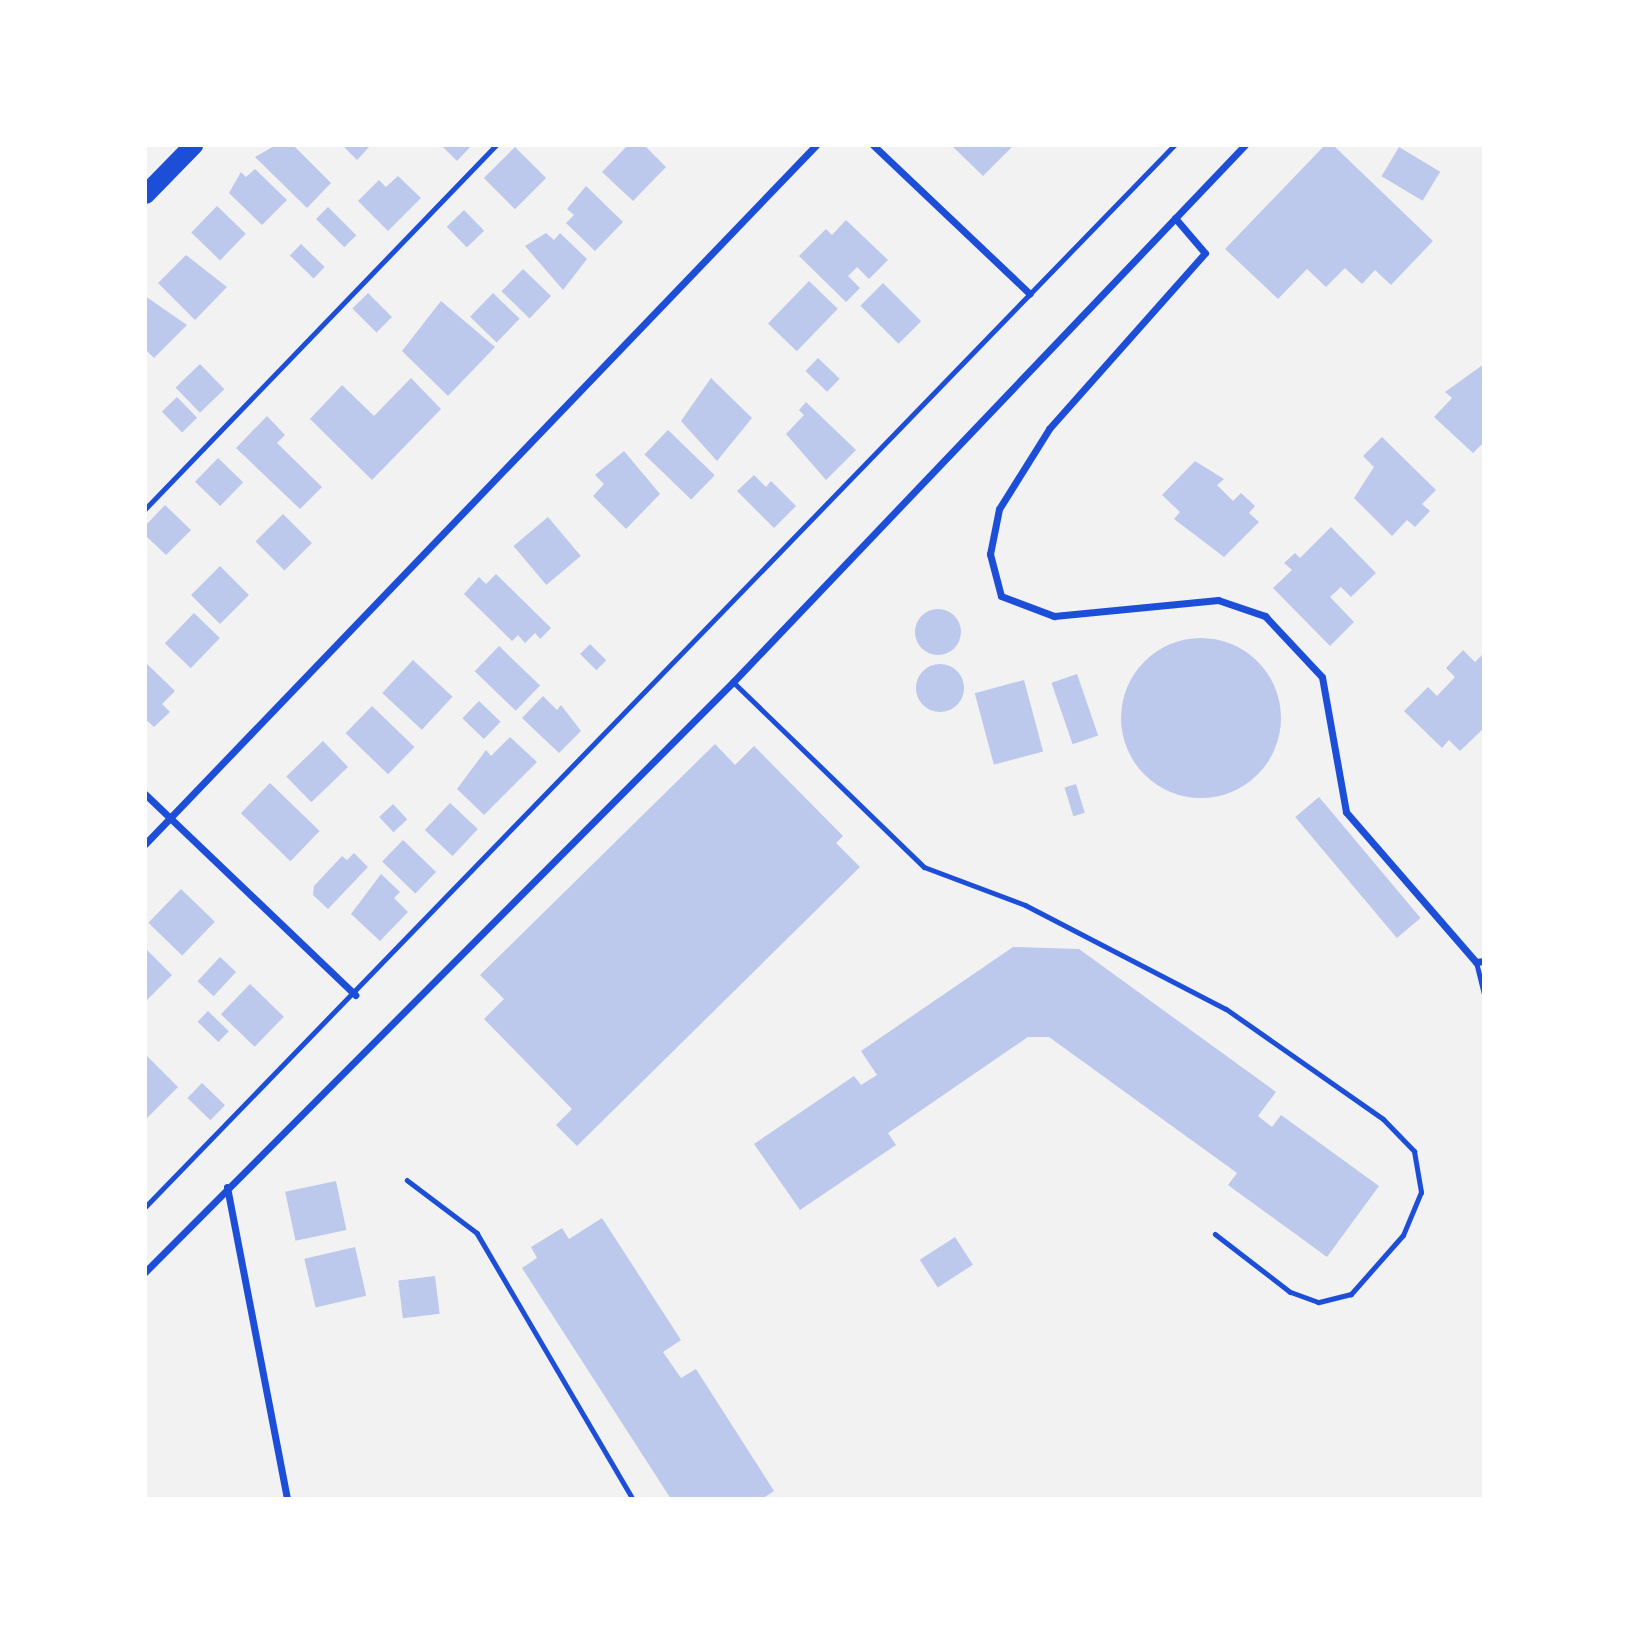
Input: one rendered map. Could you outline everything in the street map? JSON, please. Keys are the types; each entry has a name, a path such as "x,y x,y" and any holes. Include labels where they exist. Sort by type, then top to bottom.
{"highway":[{"path":"145,194 192,145"}],"street":[{"path":"145,844 816,145"},
{"path":"873,145 1031,294"},
{"path":"145,1272 733,682 1245,145"},
{"path":"1175,218 1205,253 1049,429 999,509 990,554 1001,596 1054,616 1218,600 1265,616 1322,677 1346,812 1480,962"},
{"path":"145,794 355,995"},
{"path":"227,1187 287,1499"}],"lane":[{"path":"145,509 496,145"},
{"path":"145,1208 355,995 1174,145"},
{"path":"733,682 924,867 1025,905 1226,1009 1382,1119 1414,1151 1421,1192 1404,1236 1352,1294 1318,1302 1290,1292 1214,1234"},
{"path":"1480,962 1484,993"}],"path":[{"path":"407,1180 477,1233 633,1499"}],"building":[{"path":"276,145 293,145 331,183 307,208 255,157"},
{"path":"342,145 371,145 357,160"},
{"path":"441,145 472,145 457,161"},
{"path":"628,145 644,145 666,167 633,201 602,172"},
{"path":"951,145 1014,145 983,176"},
{"path":"1325,145 1333,145 1433,241 1391,285 1375,270 1362,284 1345,268 1326,287 1307,269 1278,299 1225,249"},
{"path":"515,147 546,178 515,209 484,178"},
{"path":"1399,147 1440,172 1423,201 1381,176"},
{"path":"255,169 287,200 262,225 229,193 241,172 246,177"},
{"path":"398,176 421,198 388,231 358,201 379,180 386,187"},
{"path":"586,186 623,222 595,251 566,223 574,215 567,209"},
{"path":"217,206 246,234 220,260 191,233"},
{"path":"328,207 356,235 344,247 316,219"},
{"path":"464,210 484,231 467,248 447,227"},
{"path":"846,220 888,260 869,279 857,267 848,276 860,288 846,302 799,256 826,229 832,235"},
{"path":"546,233 554,240 560,233 587,259 563,290 525,246"},
{"path":"301,244 325,267 314,278 290,256"},
{"path":"186,255 227,287 195,320 158,283"},
{"path":"523,269 551,296 530,318 501,291"},
{"path":"809,281 838,309 797,351 768,323"},
{"path":"883,283 921,321 899,344 860,306"},
{"path":"368,293 392,317 376,333 352,309"},
{"path":"493,293 520,319 497,342 470,317"},
{"path":"145,296 187,325 154,358 145,349"},
{"path":"441,301 495,347 448,396 402,351"},
{"path":"818,358 840,379 827,392 805,371"},
{"path":"200,364 224,389 200,413 176,388"},
{"path":"1484,364 1484,442 1473,453 1434,417 1452,398 1445,392"},
{"path":"411,378 441,409 372,480 310,419 342,385 374,416"},
{"path":"711,378 752,418 717,461 681,421"},
{"path":"177,397 197,418 182,432 162,412"},
{"path":"806,402 856,450 826,480 786,434 804,415 799,410"},
{"path":"267,416 285,435 277,443 322,487 300,509 236,448"},
{"path":"668,430 715,475 691,500 644,454"},
{"path":"1382,437 1436,490 1422,504 1430,511 1415,527 1407,520 1392,536 1354,498 1374,467 1363,456"},
{"path":"624,451 660,494 626,529 593,496 604,484 595,475"},
{"path":"218,458 243,482 220,506 195,482"},
{"path":"1195,461 1224,479 1217,485 1233,501 1241,493 1255,506 1249,513 1259,522 1224,557 1174,519 1180,512 1162,495"},
{"path":"754,475 766,487 771,481 796,506 774,528 737,491"},
{"path":"165,505 191,530 166,555 145,535 145,526"},
{"path":"283,514 312,543 284,571 255,542"},
{"path":"548,517 581,556 546,585 514,546"},
{"path":"1331,527 1376,573 1351,597 1341,587 1330,597 1354,622 1330,646 1273,588 1292,570 1284,563 1295,553 1300,558"},
{"path":"220,566 249,595 220,624 191,595"},
{"path":"496,574 551,628 540,639 535,633 525,643 518,635 512,641 464,594 479,577 486,584"},
{"path":"938,609 955,615 961,632 955,649 938,655 921,649 915,632 921,615"},
{"path":"194,613 220,638 191,668 165,643"},
{"path":"1201,638 1232,644 1258,661 1275,687 1281,718 1275,749 1258,775 1232,792 1201,798 1170,792 1144,775 1127,749 1121,718 1127,687 1144,661 1170,644"},
{"path":"590,644 606,660 596,670 580,654"},
{"path":"499,646 540,686 516,711 475,671"},
{"path":"1463,650 1475,662 1484,653 1484,728 1460,751 1449,740 1442,748 1404,711 1428,687 1437,696 1455,677 1446,668"},
{"path":"413,660 452,697 422,730 382,693"},
{"path":"145,662 175,691 162,704 170,712 154,727 145,719"},
{"path":"940,664 957,671 964,688 957,705 940,712 923,705 916,688 923,671"},
{"path":"1077,674 1098,735 1073,744 1051,683"},
{"path":"1024,680 1043,751 994,765 975,693"},
{"path":"543,696 557,710 561,705 581,731 559,753 522,718"},
{"path":"479,701 501,722 484,739 462,718"},
{"path":"372,706 414,747 388,774 346,733"},
{"path":"510,737 537,762 484,815 457,789 486,750 491,756"},
{"path":"323,741 348,767 311,802 286,776"},
{"path":"715,744 735,765 754,746 843,836 836,843 860,867 577,1146 556,1125 572,1109 484,1019 504,999 480,975"},
{"path":"270,783 320,831 290,861 241,813"},
{"path":"1076,784 1085,813 1073,816 1065,788"},
{"path":"1319,797 1421,918 1397,938 1295,817"},
{"path":"450,803 478,829 453,856 425,830"},
{"path":"393,804 407,819 393,832 379,817"},
{"path":"403,840 436,872 415,894 382,862"},
{"path":"354,853 368,867 328,909 313,895 314,886 342,856 347,860"},
{"path":"381,874 400,892 394,898 408,912 380,941 351,914"},
{"path":"181,889 215,922 182,955 148,923"},
{"path":"1013,947 1079,949 1276,1092 1258,1116 1272,1127 1281,1115 1379,1186 1327,1257 1228,1185 1237,1173 1049,1037 1028,1037 888,1133 896,1145 800,1210 754,1144 854,1076 861,1085 877,1075 861,1051"},
{"path":"145,948 172,975 145,1002"},
{"path":"220,957 236,972 214,996 197,981"},
{"path":"250,984 284,1017 255,1047 221,1014"},
{"path":"208,1011 229,1031 218,1042 198,1022"},
{"path":"145,1054 178,1087 145,1120"},
{"path":"202,1083 225,1105 210,1120 187,1098"},
{"path":"336,1181 346,1230 296,1241 285,1192"},
{"path":"602,1218 681,1340 663,1352 681,1378 696,1369 774,1491 762,1499 671,1499 522,1268 537,1258 531,1247 562,1228 569,1239"},
{"path":"955,1237 973,1265 938,1288 920,1260"},
{"path":"355,1247 366,1296 316,1307 304,1259"},
{"path":"435,1276 440,1314 403,1318 398,1281"}]}
